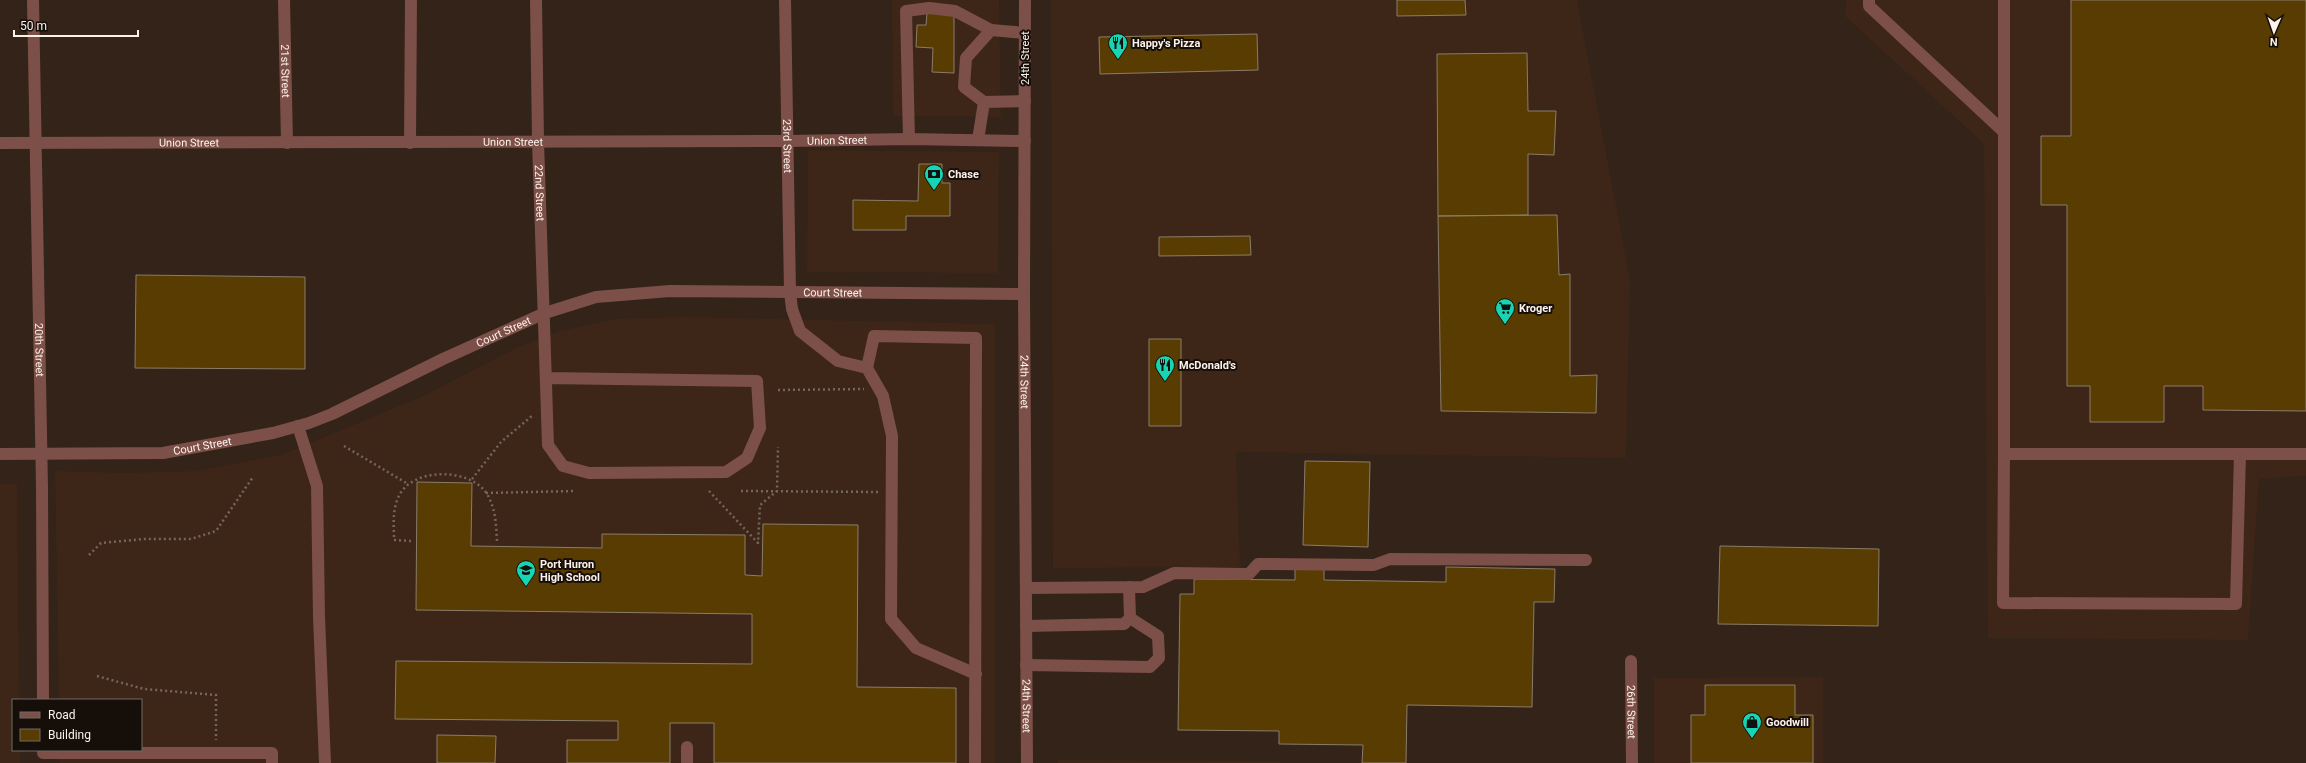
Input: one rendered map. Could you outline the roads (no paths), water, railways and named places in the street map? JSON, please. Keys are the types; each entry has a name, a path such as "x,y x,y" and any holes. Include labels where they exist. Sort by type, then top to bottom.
{"street":[{"name":"20th Street","path":"33,0 40,454 42,487 43,699"},
{"name":"21st Street","path":"284,0 287,143"},
{"path":"410,143 411,0"},
{"name":"22nd Street","path":"536,0 538,141 545,313 546,378 548,445 563,466 588,473 726,472 747,458 760,428 757,381 546,378"},
{"name":"23rd Street","path":"785,0 790,292 792,309 800,331 838,361 867,368"},
{"name":"24th Street","path":"1025,0 1024,294 1027,763"},
{"path":"1868,0 1868,6 2004,132"},
{"path":"2004,0 2003,603 2236,604 2240,454"},
{"path":"909,139 906,11 929,8 955,11 991,30 1025,33"},
{"path":"991,30 966,58 964,87 984,102 1025,101"},
{"path":"978,140 984,102"},
{"name":"Union Street","path":"0,143 410,143 909,139 1025,141"},
{"name":"Court Street","path":"0,454 163,453 212,446 298,426 332,414 443,359 545,313 596,297 633,292 1024,294"},
{"path":"975,763 976,674 976,338 874,336 867,368 883,396 892,436 891,619 916,648 976,674"},
{"path":"298,426 317,486 319,617 325,763"},
{"path":"2004,454 2306,454"},
{"path":"1026,588 1143,587 1174,573 1249,574 1258,564 1374,565 1390,559 1586,560"},
{"path":"1026,626 1124,624 1130,618 1129,587"},
{"path":"1026,665 1150,667 1159,658 1158,636 1130,618"},
{"name":"26th Street","path":"1631,661 1632,763"},
{"path":"687,746 687,763"},
{"path":"43,755 79,758 216,753 272,753 272,763"}],"place":[{"name":"Happy's Pizza","path":"1118,60"},
{"name":"Chase","path":"934,191"},
{"name":"Kroger","path":"1505,325"},
{"name":"McDonald's","path":"1165,382"},
{"name":"Port Huron High School","path":"526,587"},
{"name":"Goodwill","path":"1752,739"}]}
